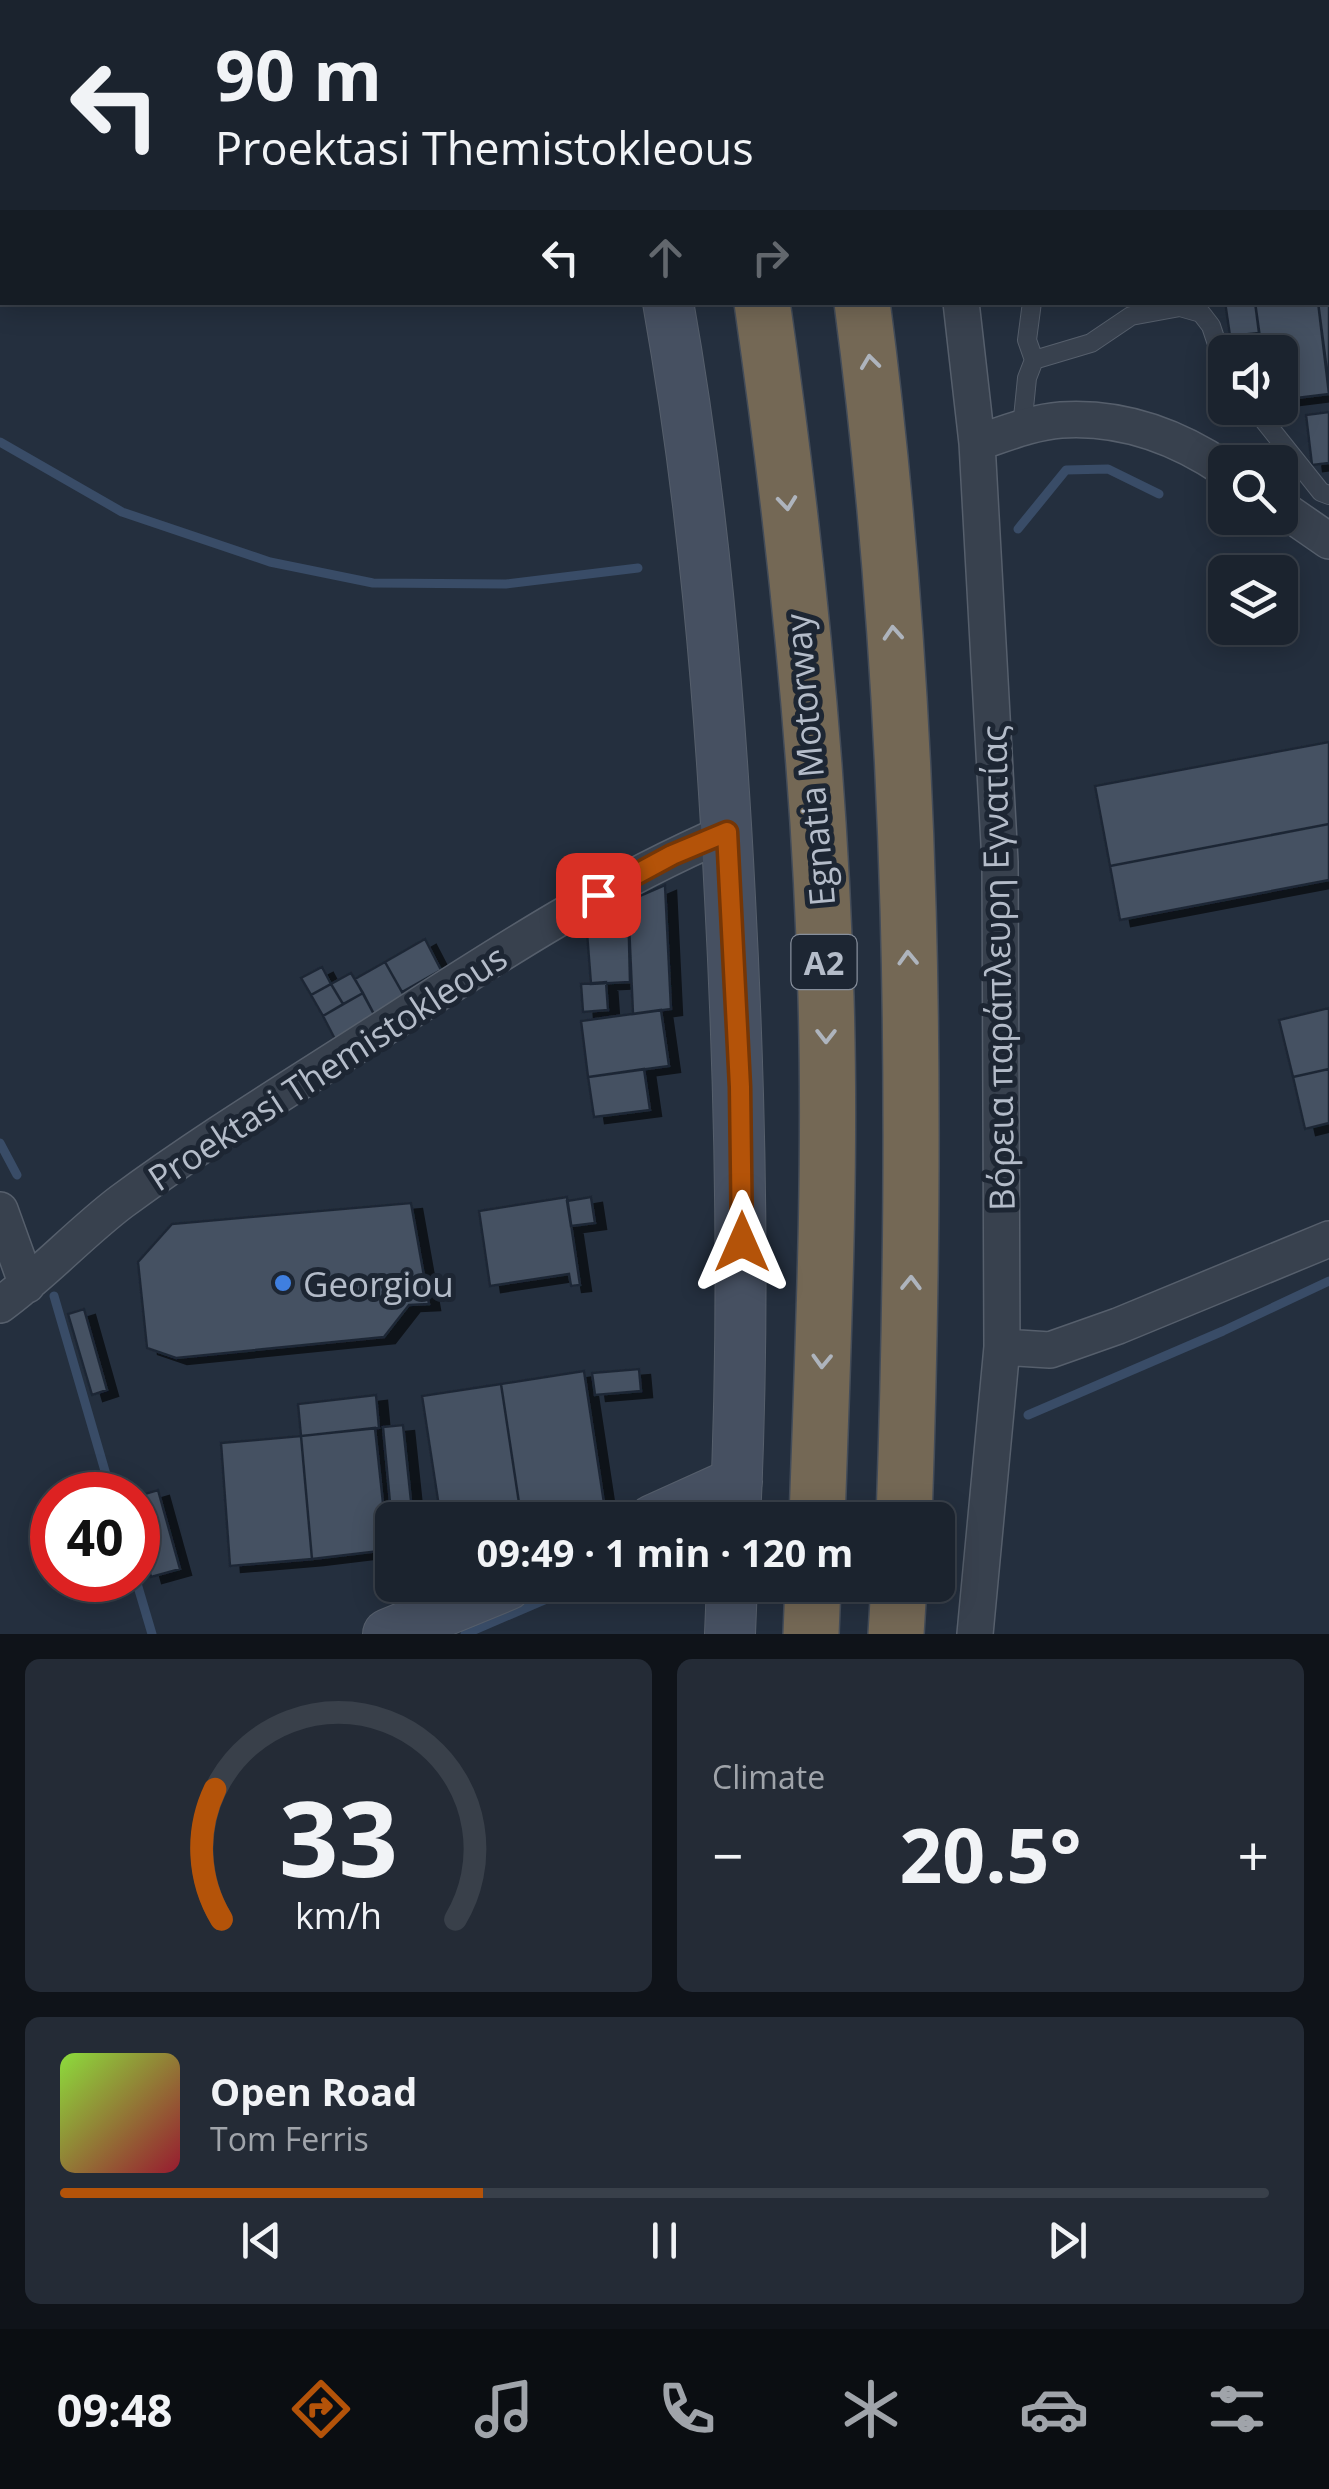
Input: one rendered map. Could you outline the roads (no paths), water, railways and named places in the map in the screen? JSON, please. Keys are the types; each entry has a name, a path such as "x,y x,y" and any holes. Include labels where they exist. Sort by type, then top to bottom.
{"highway":[{"name":"Egnatia Motorway","path":"762,305 801,638 826,998 826,1261 817,1502"},
{"name":"Α2","path":"862,305 878,421 898,711 910,992 912,1272 905,1502"},
{"path":"811,1634 812,1602"},
{"path":"896,1634 898,1602"}],"street":[{"path":"669,305 686,404 711,612 727,832 740,1087 742,1280 736,1501"},
{"name":"Βόρεια παράπλευρη Εγνατίας","path":"961,305 977,443 1000,862 1002,1347 975,1634"},
{"path":"977,443 1061,420 1151,428 1208,460"},
{"path":"1298,519 1329,541"},
{"name":"Proektasi Themistokleous","path":"14,1295 107,1214 221,1134 467,974 598,895 672,855 727,832"},
{"path":"0,1210 14,1295"},
{"path":"1002,1347 1050,1350 1329,1239"},
{"path":"388,1634 466,1602"},
{"path":"730,1634 731,1602"}],"lane":[{"path":"1022,428 1026,378 1034,360 1027,340 1032,305"},
{"path":"1034,360 1091,344 1131,316 1180,307 1201,313 1214,335"},
{"path":"1268,425 1321,492 1329,495"}],"waterway":[{"path":"0,442 122,512 270,562 373,583 506,584 638,568"},
{"path":"1018,529 1066,470 1108,469 1159,494"},
{"path":"0,1143 17,1175"},
{"path":"1028,1415 1329,1281"},
{"path":"54,1296 105,1472"},
{"path":"143,1602 152,1634"},
{"path":"465,1634 539,1602"}],"place":[{"name":"Georgiou","path":"283,1283"}]}
